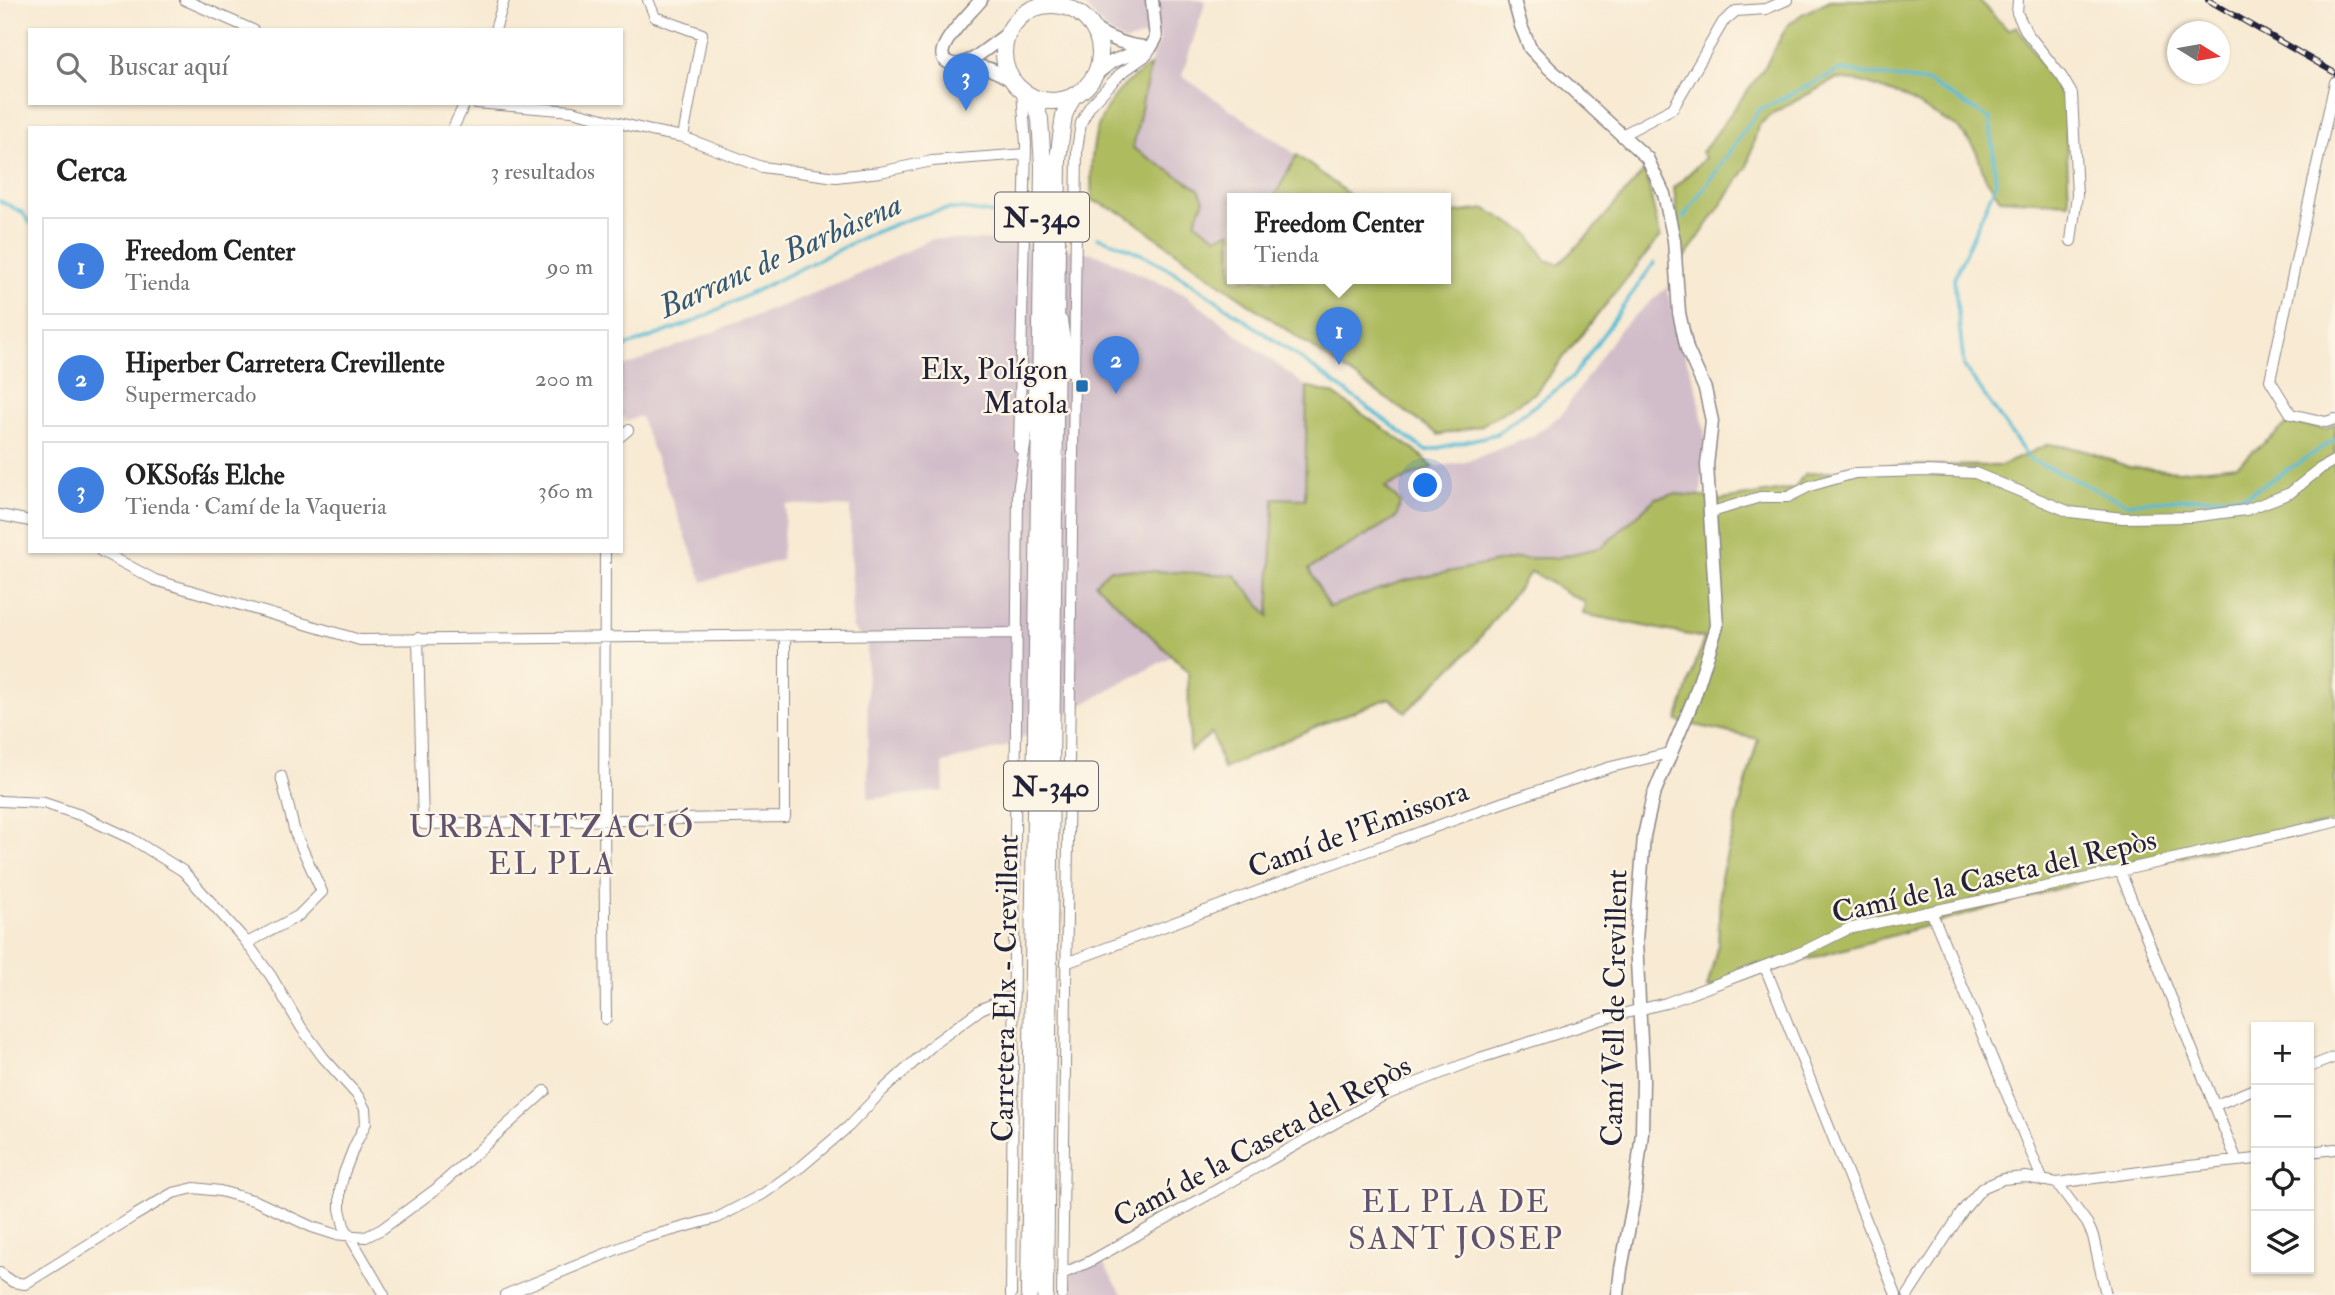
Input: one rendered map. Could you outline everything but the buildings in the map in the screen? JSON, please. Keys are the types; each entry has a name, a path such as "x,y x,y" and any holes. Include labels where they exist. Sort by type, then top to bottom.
{"highway":[{"path":"1007,34 1033,5 1074,6 1094,29 1099,41 1100,61 1096,75"},
{"name":"N-340","path":"1007,34 1003,58 1021,89"},
{"name":"N-340","path":"1072,98 1086,88 1096,75"},
{"path":"1021,89 1038,100 1056,102 1072,98"},
{"name":"Carretera Elx - Crevillent","path":"1021,89 1040,119 1043,139 1029,1295"},
{"name":"Carretera Elx - Crevillent","path":"1045,1295 1058,159 1064,115 1072,98"}],"street":[{"path":"185,0 248,28"},
{"path":"496,28 504,0"},
{"path":"648,0 655,17 702,34 683,136"},
{"path":"981,0 946,42 943,52 945,61 950,65 996,70 1021,89 1026,153 1018,492 1011,1295"},
{"path":"1062,1295 1077,150 1082,123 1090,106 1120,74 1147,55 1156,38 1152,0"},
{"name":"Camí Vell de Crevillent","path":"1514,0 1530,48 1647,158 1664,194 1674,240 1679,313 1687,349 1705,388 1712,421 1707,465 1717,626 1694,698 1653,796 1644,836 1636,942 1643,1080 1642,1133 1618,1295"},
{"path":"1622,135 1674,108 1723,22 1736,11 1766,9 1787,0"},
{"path":"2018,0 2018,13 2027,33 2071,94 2077,195 2071,241"},
{"path":"1094,29 1129,46 1151,47"},
{"path":"956,65 974,59 1007,34"},
{"path":"1096,75 1113,61 1151,47"},
{"path":"2334,87 2331,121 2270,380 2291,414 2326,422 2335,419"},
{"path":"454,126 464,105"},
{"path":"500,105 572,111 651,131 683,136 762,167 836,177 880,172 932,161 1026,153"},
{"path":"1057,277 1073,410"},
{"path":"1018,492 1041,339"},
{"path":"1709,513 1760,497 1788,497 1810,486 1855,474 1926,471 1975,473 2070,512 2123,518 2191,517 2246,510 2290,493 2335,460"},
{"path":"0,515 28,521"},
{"path":"105,553 155,580 360,640 1017,633"},
{"path":"606,553 606,1019"},
{"path":"418,638 423,824 785,817 785,635"},
{"name":"Camí de l'Emissora","path":"1066,963 1504,802 1611,767 1670,753"},
{"path":"247,943 298,916 322,892 295,833 281,776"},
{"path":"0,801 44,803 80,815 132,839 183,871 247,943 271,976 301,1027 323,1057 358,1096 365,1109 366,1123 348,1161 340,1190 342,1218 384,1295"},
{"name":"Camí de la Caseta del Repòs","path":"1062,1274 1089,1262 1382,1096 1480,1058 1606,1018 1666,1003 1765,967 1848,929 2335,822"},
{"path":"2120,871 2237,1161"},
{"path":"1931,911 2043,1181"},
{"path":"1765,967 1896,1295"},
{"path":"505,1295 644,1238 717,1218 763,1194 802,1166 849,1126 936,1042 981,1009 1014,995"},
{"path":"2314,1065 2335,1057"},
{"path":"2216,1105 2251,1090"},
{"path":"0,1273 13,1282 25,1284 77,1249 173,1193 194,1188 220,1191 256,1201 312,1227 351,1237 366,1237 382,1229 436,1189 545,1091"},
{"path":"2314,1151 2335,1149"},
{"path":"1908,1295 1964,1209 1982,1188 2003,1180 2026,1177 2057,1183 2251,1160"},
{"path":"2057,1183 2087,1223 2093,1236 2106,1295"}],"shaded area":[{"path":"1080,0 1206,0 1182,76 1297,155 1276,193 1227,193 1227,233 1217,237 1195,222 1204,200 1199,189 1133,148 1152,58 1160,41 1159,32 1124,42 1105,29"},
{"path":"931,239 1011,241 1097,254 1184,294 1307,387 1305,499 1274,499 1269,617 1110,569 1096,583 1172,656 1005,747 943,763 944,791 868,799 867,644 852,627 850,507 786,504 781,560 703,582 640,416 627,421 623,417 623,367 845,281"},
{"path":"1667,287 1675,326 1697,390 1705,435 1701,496 1675,494 1636,514 1602,547 1559,561 1403,581 1329,607 1309,569 1397,518 1385,487 1433,467 1466,462 1534,435 1562,414 1619,330"},
{"path":"1099,1257 1123,1295 1071,1295 1072,1263"}],"green space":[{"path":"1830,0 1978,0 2008,30 2017,26 2065,100 2069,203 2000,199 1985,177 1976,151 1960,129 1902,96 1862,82 1836,79 1773,113 1758,126 1747,167 1682,262 1674,188 1705,158 1701,152 1766,65 1787,26 1802,14"},
{"path":"1150,66 1133,148 1199,189 1204,200 1195,222 1217,237 1227,233 1227,284 1451,284 1451,213 1486,209 1529,234 1546,260 1559,264 1593,230 1645,170 1660,237 1535,393 1480,426 1439,435 1124,214 1092,200 1092,159 1099,123 1107,107 1132,79"},
{"path":"1297,155 1347,193 1276,193"},
{"path":"1307,387 1333,394 1415,450 1433,467 1385,487 1400,502 1397,517 1309,569 1329,607 1403,581 1517,558 1555,558 1602,547 1656,498 1675,494 1701,496 1716,501 1795,488 1804,474 1912,465 2001,466 2049,444 2084,450 2129,467 2179,471 2237,465 2289,423 2326,429 2335,423 2335,822 2120,871 1707,988 1718,944 1721,876 1758,739 1677,721 1704,638 1583,614 1585,602 1531,572 1471,649 1406,712 1389,698 1317,726 1223,769 1212,733 1190,751 1188,671 1095,583 1110,569 1235,575 1269,616 1274,498 1305,499"}],"waterway":[{"name":"Barranc de Barbàsena","path":"1683,218 1759,110 1840,70 1928,82 1990,119 1996,183 1954,279 1964,366 2029,459 2126,503 2247,495 2335,440"},
{"name":"Barranc de Barbàsena","path":"0,201 22,212 28,220"},
{"name":"Barranc de Barbàsena","path":"623,347 693,322 870,234 910,219 951,209 1001,215"},
{"name":"Barranc de Barbàsena","path":"1097,237 1134,251 1187,280 1426,451 1496,434 1572,378 1654,263"}],"railway":[{"path":"2208,0 2335,73"}],"place":[{"name":"OKSofás Elche","path":"966,111"},
{"name":"Freedom Center","path":"1339,365"},
{"name":"Elx, Polígon Matola","path":"1082,386"},
{"name":"Hiperber Carretera Crevillente","path":"1116,394"}],"district":[{"name":"URBANITZACIÓ EL PLA","path":"552,844"},
{"name":"EL PLA DE SANT JOSEP","path":"1456,1220"}]}
